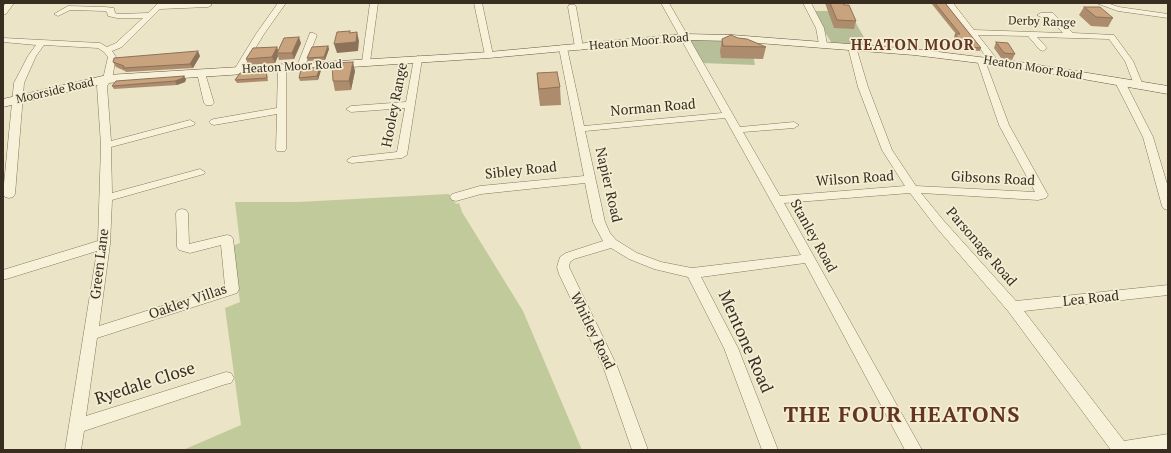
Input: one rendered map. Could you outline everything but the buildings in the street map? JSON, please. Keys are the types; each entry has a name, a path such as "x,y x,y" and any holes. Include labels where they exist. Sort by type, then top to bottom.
{"main road":[{"name":"Heaton Moor Road","path":"108,79 489,55 684,37 732,38 852,46 981,60 1168,90"},
{"name":"Moorside Road","path":"3,103 108,79"}],"street":[{"path":"3,12 10,3"},
{"path":"238,70 260,34 282,3"},
{"path":"366,62 374,3"},
{"path":"478,3 489,55"},
{"name":"Stanley Road","path":"665,3 809,258 914,450"},
{"path":"807,3 820,28 823,44"},
{"path":"949,3 995,62"},
{"path":"1100,3 1118,9 1168,16"},
{"path":"3,40 100,46 107,50 119,45 160,5 208,5"},
{"path":"572,7 579,47"},
{"path":"58,14 68,8 105,9 111,10 111,14 118,16 151,15"},
{"path":"1041,14 1050,15 1070,35"},
{"name":"Derby Range","path":"972,32 1111,37 1129,62 1138,85"},
{"path":"1029,33 1044,48"},
{"name":"Heaton Moor Road","path":"301,66 313,36"},
{"path":"9,194 7,174 19,83 32,56 42,42"},
{"name":"Parsonage Road","path":"852,46 863,87 887,150 913,190 945,230 1013,307 1121,449"},
{"name":"Napier Road","path":"563,48 599,222 605,235 612,243 633,256 659,266 692,273 809,258"},
{"name":"Green Lane","path":"73,450 104,244 106,145 102,86 108,79 112,57 107,50"},
{"name":"Hooley Range","path":"352,160 402,155 418,59"},
{"name":"Gibsons Road","path":"913,190 1042,195 1004,125 981,60"},
{"path":"281,149 282,67"},
{"path":"201,73 209,103"},
{"path":"1120,82 1148,137 1168,206"},
{"path":"351,109 410,105"},
{"path":"214,122 282,110"},
{"name":"Norman Road","path":"579,129 729,115"},
{"path":"106,145 190,123"},
{"path":"737,130 794,125"},
{"path":"106,198 200,172"},
{"name":"Sibley Road","path":"456,197 480,190 590,179"},
{"name":"Wilson Road","path":"776,200 913,190"},
{"name":"Oakley Villas","path":"91,334 232,289 227,239 190,248 183,247 182,213"},
{"name":"Whitley Road","path":"612,243 559,259 610,366 640,450"},
{"path":"3,275 104,244"},
{"name":"Mentone Road","path":"692,273 706,297 731,348 770,450"},
{"name":"Lea Road","path":"1013,307 1168,290"},
{"name":"Ryedale Close","path":"76,426 226,378"},
{"path":"1121,449 1168,442"}],"green space":[{"path":"812,11 849,11 869,46 831,42"},
{"path":"688,38 750,42 755,65 701,63"},
{"path":"449,194 456,204 459,203 462,212 523,311 582,450 183,450 241,425 225,308 240,302 232,246 240,243 235,202 298,202"}],"district":[{"name":"HEATON MOOR","path":"913,46"},
{"name":"THE FOUR HEATONS","path":"902,416"}]}
